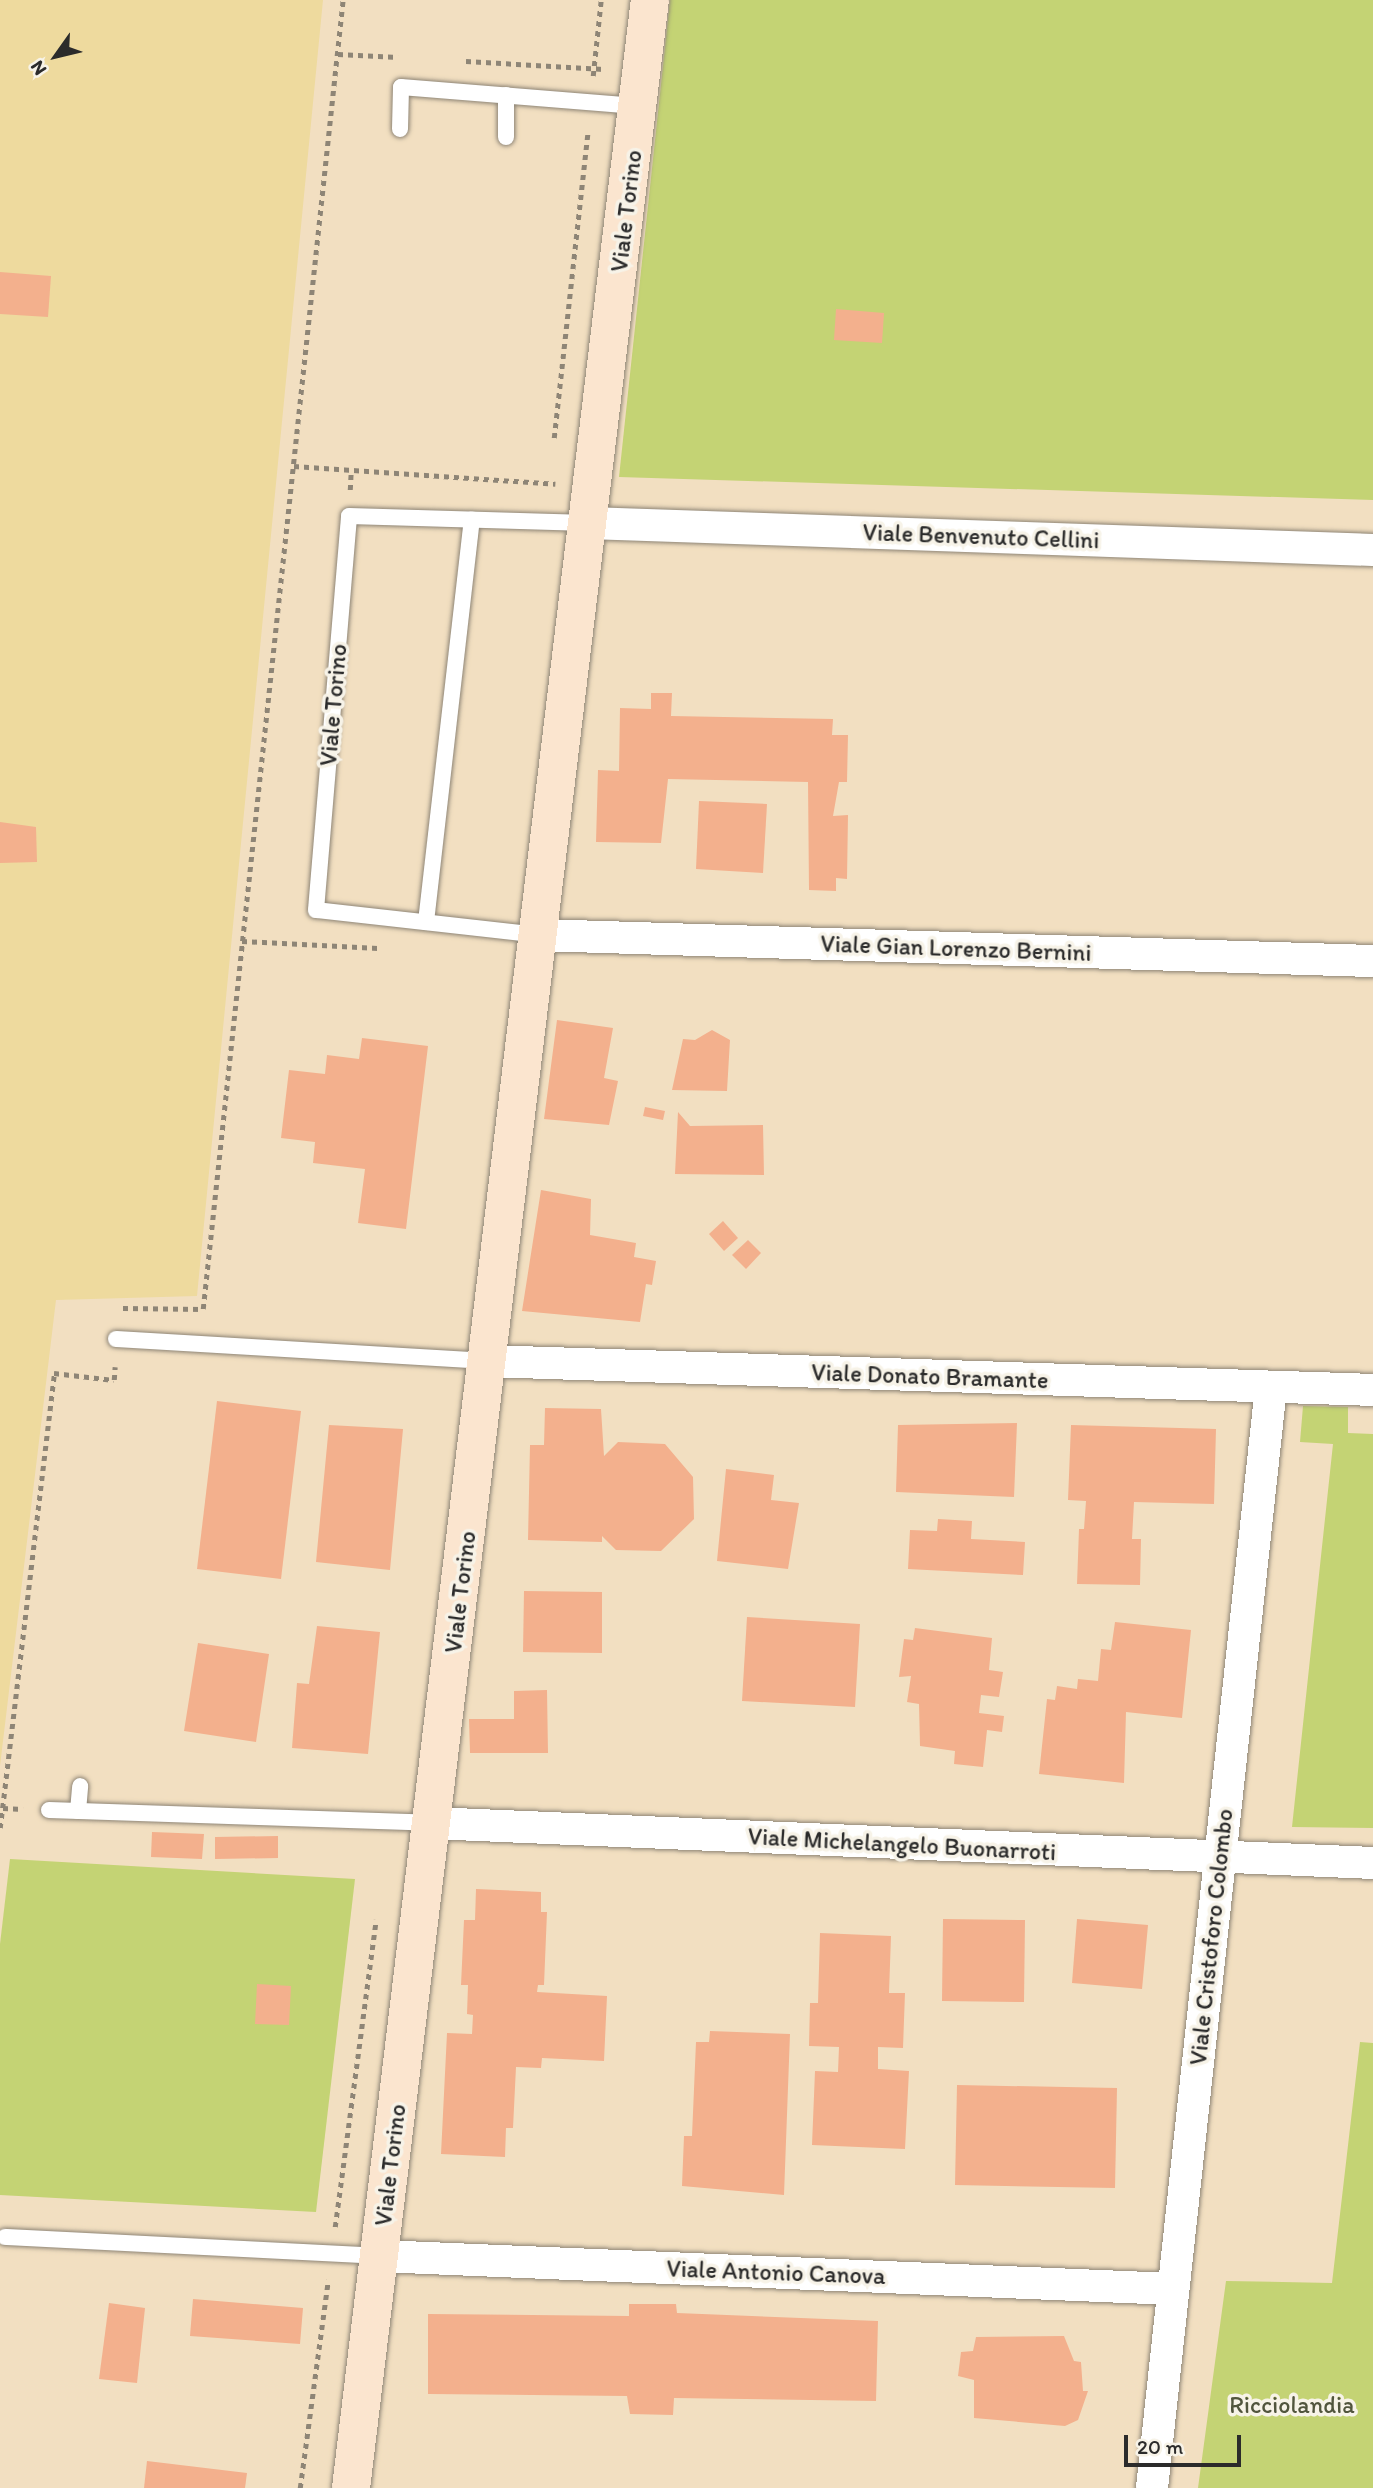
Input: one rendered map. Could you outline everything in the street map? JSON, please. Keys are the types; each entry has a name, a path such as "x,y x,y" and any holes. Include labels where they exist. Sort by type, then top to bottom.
{"street":[{"name":"Viale Torino","path":"351,2488 650,0"},
{"name":"Viale Benvenuto Cellini","path":"588,523 1373,550"},
{"name":"Viale Gian Lorenzo Bernini","path":"539,934 1373,961"},
{"name":"Viale Donato Bramante","path":"487,1361 1373,1390"},
{"name":"Viale Cristoforo Colombo","path":"1152,2488 1271,1387"},
{"name":"Viale Michelangelo Buonarroti","path":"431,1823 1219,1859 1373,1863"},
{"name":"Viale Antonio Canova","path":"379,2256 1173,2289"}],"lane":[{"path":"400,129 401,87 506,95 641,89"},
{"path":"506,95 506,137"},
{"name":"Viale Torino","path":"539,934 316,910 349,516 588,523"},
{"path":"426,922 472,520"},
{"path":"116,1339 487,1361"},
{"path":"78,1811 80,1786"},
{"path":"49,1810 431,1823"},
{"name":"Viale Torino","path":"5,2237 379,2256"}],"path":[{"path":"0,1828 54,1373 114,1380 118,1308 203,1309 343,0"},
{"path":"338,54 405,58"},
{"path":"459,60 641,89"},
{"path":"293,466 593,486"},
{"path":"300,2488 377,1916"}],"green space":[{"path":"670,0 1373,0 1373,500 619,477"},
{"path":"1303,1406 1348,1407 1348,1433 1373,1434 1373,1828 1292,1827 1333,1444 1300,1442"},
{"path":"10,1859 355,1879 316,2212 0,2195 0,1944"},
{"name":"Ricciolandia","path":"1360,2042 1373,2043 1373,2488 1198,2488 1226,2281 1332,2283"}],"sand":[{"path":"0,0 323,0 197,1296 56,1300 0,1766"}],"building":[{"path":"0,272 51,276 48,317 0,314"},
{"path":"836,309 884,313 882,343 834,340"},
{"path":"651,693 672,693 671,716 833,719 832,735 848,735 847,782 839,782 833,816 848,815 847,879 836,878 836,891 809,890 808,782 668,779 661,843 596,842 598,770 619,771 620,708 651,709"},
{"path":"699,801 767,804 763,873 696,869"},
{"path":"0,822 36,827 37,862 0,863"},
{"path":"557,1020 613,1028 604,1078 618,1081 609,1125 544,1119"},
{"path":"712,1030 730,1040 727,1091 672,1090 683,1039 695,1040"},
{"path":"362,1038 428,1046 406,1229 358,1223 365,1169 313,1163 315,1142 281,1138 289,1070 325,1074 327,1055 359,1059"},
{"path":"645,1107 665,1111 663,1120 643,1116"},
{"path":"678,1112 690,1126 763,1125 764,1175 675,1174"},
{"path":"541,1190 591,1199 590,1235 636,1243 634,1257 656,1261 652,1285 646,1284 640,1322 522,1311"},
{"path":"723,1221 738,1238 724,1251 709,1234"},
{"path":"748,1240 761,1253 746,1269 732,1255"},
{"path":"217,1401 301,1411 281,1579 197,1569"},
{"path":"545,1408 601,1409 604,1456 618,1442 665,1444 693,1477 694,1519 661,1551 616,1550 602,1536 602,1542 528,1540 530,1445 544,1445"},
{"path":"1017,1423 1014,1497 896,1492 898,1425"},
{"path":"329,1425 403,1429 390,1570 316,1562"},
{"path":"1071,1425 1216,1429 1214,1504 1134,1502 1132,1539 1141,1539 1140,1585 1077,1584 1079,1529 1084,1529 1086,1501 1068,1500"},
{"path":"726,1469 774,1475 771,1500 799,1503 788,1569 717,1561"},
{"path":"938,1519 972,1521 971,1539 1025,1542 1023,1575 908,1569 910,1530 937,1531"},
{"path":"524,1591 602,1592 602,1653 523,1652"},
{"path":"747,1617 860,1624 855,1707 742,1701"},
{"path":"1115,1622 1191,1630 1182,1718 1126,1712 1124,1783 1039,1774 1047,1699 1055,1700 1057,1686 1077,1689 1078,1679 1098,1681 1101,1649 1111,1650"},
{"path":"317,1626 380,1632 368,1754 292,1748 297,1683 309,1684"},
{"path":"915,1628 992,1638 989,1670 1003,1672 999,1697 981,1695 979,1713 1004,1716 1002,1732 987,1730 983,1767 954,1764 955,1751 920,1746 919,1704 907,1702 911,1676 899,1677 904,1639 913,1640"},
{"path":"198,1643 269,1654 256,1742 184,1731"},
{"path":"547,1690 548,1753 470,1753 469,1719 514,1719 514,1691"},
{"path":"152,1832 204,1834 202,1859 151,1857"},
{"path":"278,1836 278,1858 215,1859 215,1837"},
{"path":"476,1889 541,1892 541,1912 547,1912 544,1985 538,1985 537,1992 607,1996 604,2061 542,2058 541,2068 516,2067 513,2128 506,2128 505,2157 441,2154 447,2033 472,2034 473,2015 467,2014 468,1985 461,1985 464,1920 475,1920"},
{"path":"943,1919 1025,1920 1024,2002 942,2001"},
{"path":"1077,1919 1148,1925 1142,1989 1072,1983"},
{"path":"820,1933 891,1936 889,1993 905,1993 903,2048 878,2047 878,2069 909,2071 905,2149 812,2145 815,2071 838,2072 839,2047 809,2046 810,2003 818,2003"},
{"path":"257,1984 291,1986 289,2025 255,2024"},
{"path":"710,2031 790,2034 784,2195 682,2186 684,2136 692,2136 696,2042 709,2042"},
{"path":"957,2085 1117,2088 1115,2188 955,2185"},
{"path":"193,2299 303,2308 300,2344 190,2336"},
{"path":"109,2303 145,2308 137,2383 99,2379"},
{"path":"629,2304 676,2304 677,2313 878,2321 876,2401 674,2398 673,2415 630,2414 627,2396 428,2394 428,2314 629,2316"},
{"path":"1064,2336 1074,2361 1081,2362 1083,2391 1088,2391 1078,2420 1065,2426 974,2418 974,2380 958,2376 961,2352 973,2351 976,2337"},
{"path":"147,2461 247,2473 245,2488 144,2488"}]}
